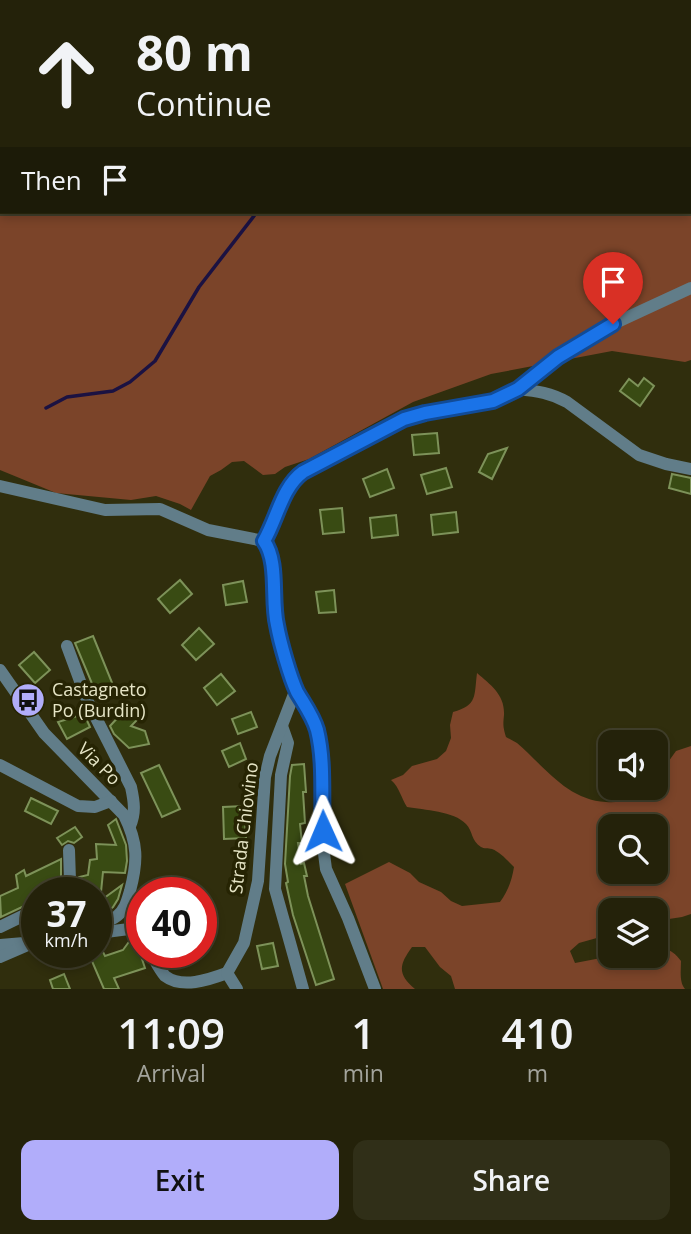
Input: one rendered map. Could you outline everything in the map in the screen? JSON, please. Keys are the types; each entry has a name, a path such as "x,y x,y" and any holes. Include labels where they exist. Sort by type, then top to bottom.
{"street":[{"path":"264,541 287,491 303,472 404,419 493,401 518,389 558,357 613,324 691,288"},
{"path":"518,389 555,395 639,455 691,469"},
{"path":"0,486 105,510 160,509 208,530 264,541 269,548 272,565 276,624 296,689 316,726 322,752 322,816 326,869 375,989"},
{"path":"67,646 87,700 131,788 134,801 134,818 127,820 136,847 136,865 125,906 112,919"},
{"name":"Via Po","path":"0,670 44,733 127,820"},
{"name":"Strada Chiovino","path":"227,973 244,943 258,881 265,777 270,756 296,689"},
{"name":"Strada Chiovino","path":"282,726 288,743 281,775 275,889 303,989"},
{"path":"0,765 78,806 95,807 111,801"},
{"path":"68,850 70,877"},
{"path":"0,927 21,917"},
{"path":"0,945 21,943"},
{"path":"0,957 21,948"},
{"path":"160,968 166,977 178,986 191,986 227,973 237,989"}],"shaded area":[{"path":"0,214 691,214 691,360 685,362 612,351 491,374 413,402 309,459 285,467 275,474 263,475 244,461 232,462 210,476 191,510 156,496 131,500 56,493 0,470"},
{"path":"477,673 500,696 504,708 506,737 517,743 557,781 592,800 668,800 668,762 676,751 691,746 691,914 668,919 668,898 598,898 598,938 579,943 570,951 575,963 598,959 598,968 668,968 668,950 681,961 681,979 685,989 455,989 451,976 440,967 425,947 412,947 404,959 402,969 405,979 415,989 383,989 345,884 389,862 462,906 500,902 511,881 514,867 498,852 478,845 466,824 454,816 407,807 391,780 403,775 412,766 437,759 446,751 451,738 453,712 471,703 475,694"}],"building":[{"path":"644,378 654,386 640,406 620,391 629,379 638,386"},
{"path":"437,433 439,453 414,455 412,435"},
{"path":"507,448 492,479 479,472 488,454"},
{"path":"446,468 452,487 427,494 421,475"},
{"path":"387,469 394,488 370,497 363,479"},
{"path":"672,474 691,478 691,494 669,488"},
{"path":"342,508 344,532 323,534 320,510"},
{"path":"456,512 458,532 433,535 431,515"},
{"path":"396,515 398,535 372,538 370,518"},
{"path":"180,580 192,594 170,613 158,599"},
{"path":"243,581 247,602 226,605 223,585"},
{"path":"334,590 336,612 319,613 316,592"},
{"path":"199,628 214,644 196,660 182,645"},
{"path":"93,636 115,690 98,698 75,643"},
{"path":"34,652 50,670 35,683 19,665"},
{"path":"221,674 235,691 217,705 204,688"},
{"path":"251,712 257,727 238,734 232,719"},
{"path":"122,713 138,719 131,726 145,731 149,744 129,748 114,734 110,726"},
{"path":"84,714 90,727 67,739 58,722"},
{"path":"240,743 246,759 229,767 222,751"},
{"path":"304,764 305,823 300,824 302,843 298,843 301,864 304,863 307,876 304,876 308,896 334,979 316,985 293,915 286,883 290,776 292,765"},
{"path":"159,765 180,809 162,817 141,773"},
{"path":"31,798 58,811 51,824 25,811"},
{"path":"244,806 246,838 224,839 223,807"},
{"path":"116,819 126,845 125,873 103,872 102,877 79,877 88,875 90,860 97,859 96,844 116,845 108,825"},
{"path":"75,827 82,837 74,843 68,841 62,845 57,838"},
{"path":"61,859 61,877 21,877 21,908 1,917 0,896 18,888 16,875 24,870 26,876"},
{"path":"122,885 112,908 112,892"},
{"path":"273,943 278,966 262,969 257,946"},
{"path":"126,946 126,968 145,968 114,978 119,989 104,989 95,968 112,968 112,954 123,950"},
{"path":"64,974 70,989 53,989 50,980"}],"waterway":[{"path":"46,408 67,397 113,391 130,382 155,361 199,287 255,214"}],"place":[{"name":"Castagneto Po (Burdin)","path":"28,700"}],"route":[{"path":"323,831 322,752 316,726 296,689 276,624 272,565 269,548 264,541 287,491 303,472 404,419 493,401 518,389 558,357 613,324"}]}
